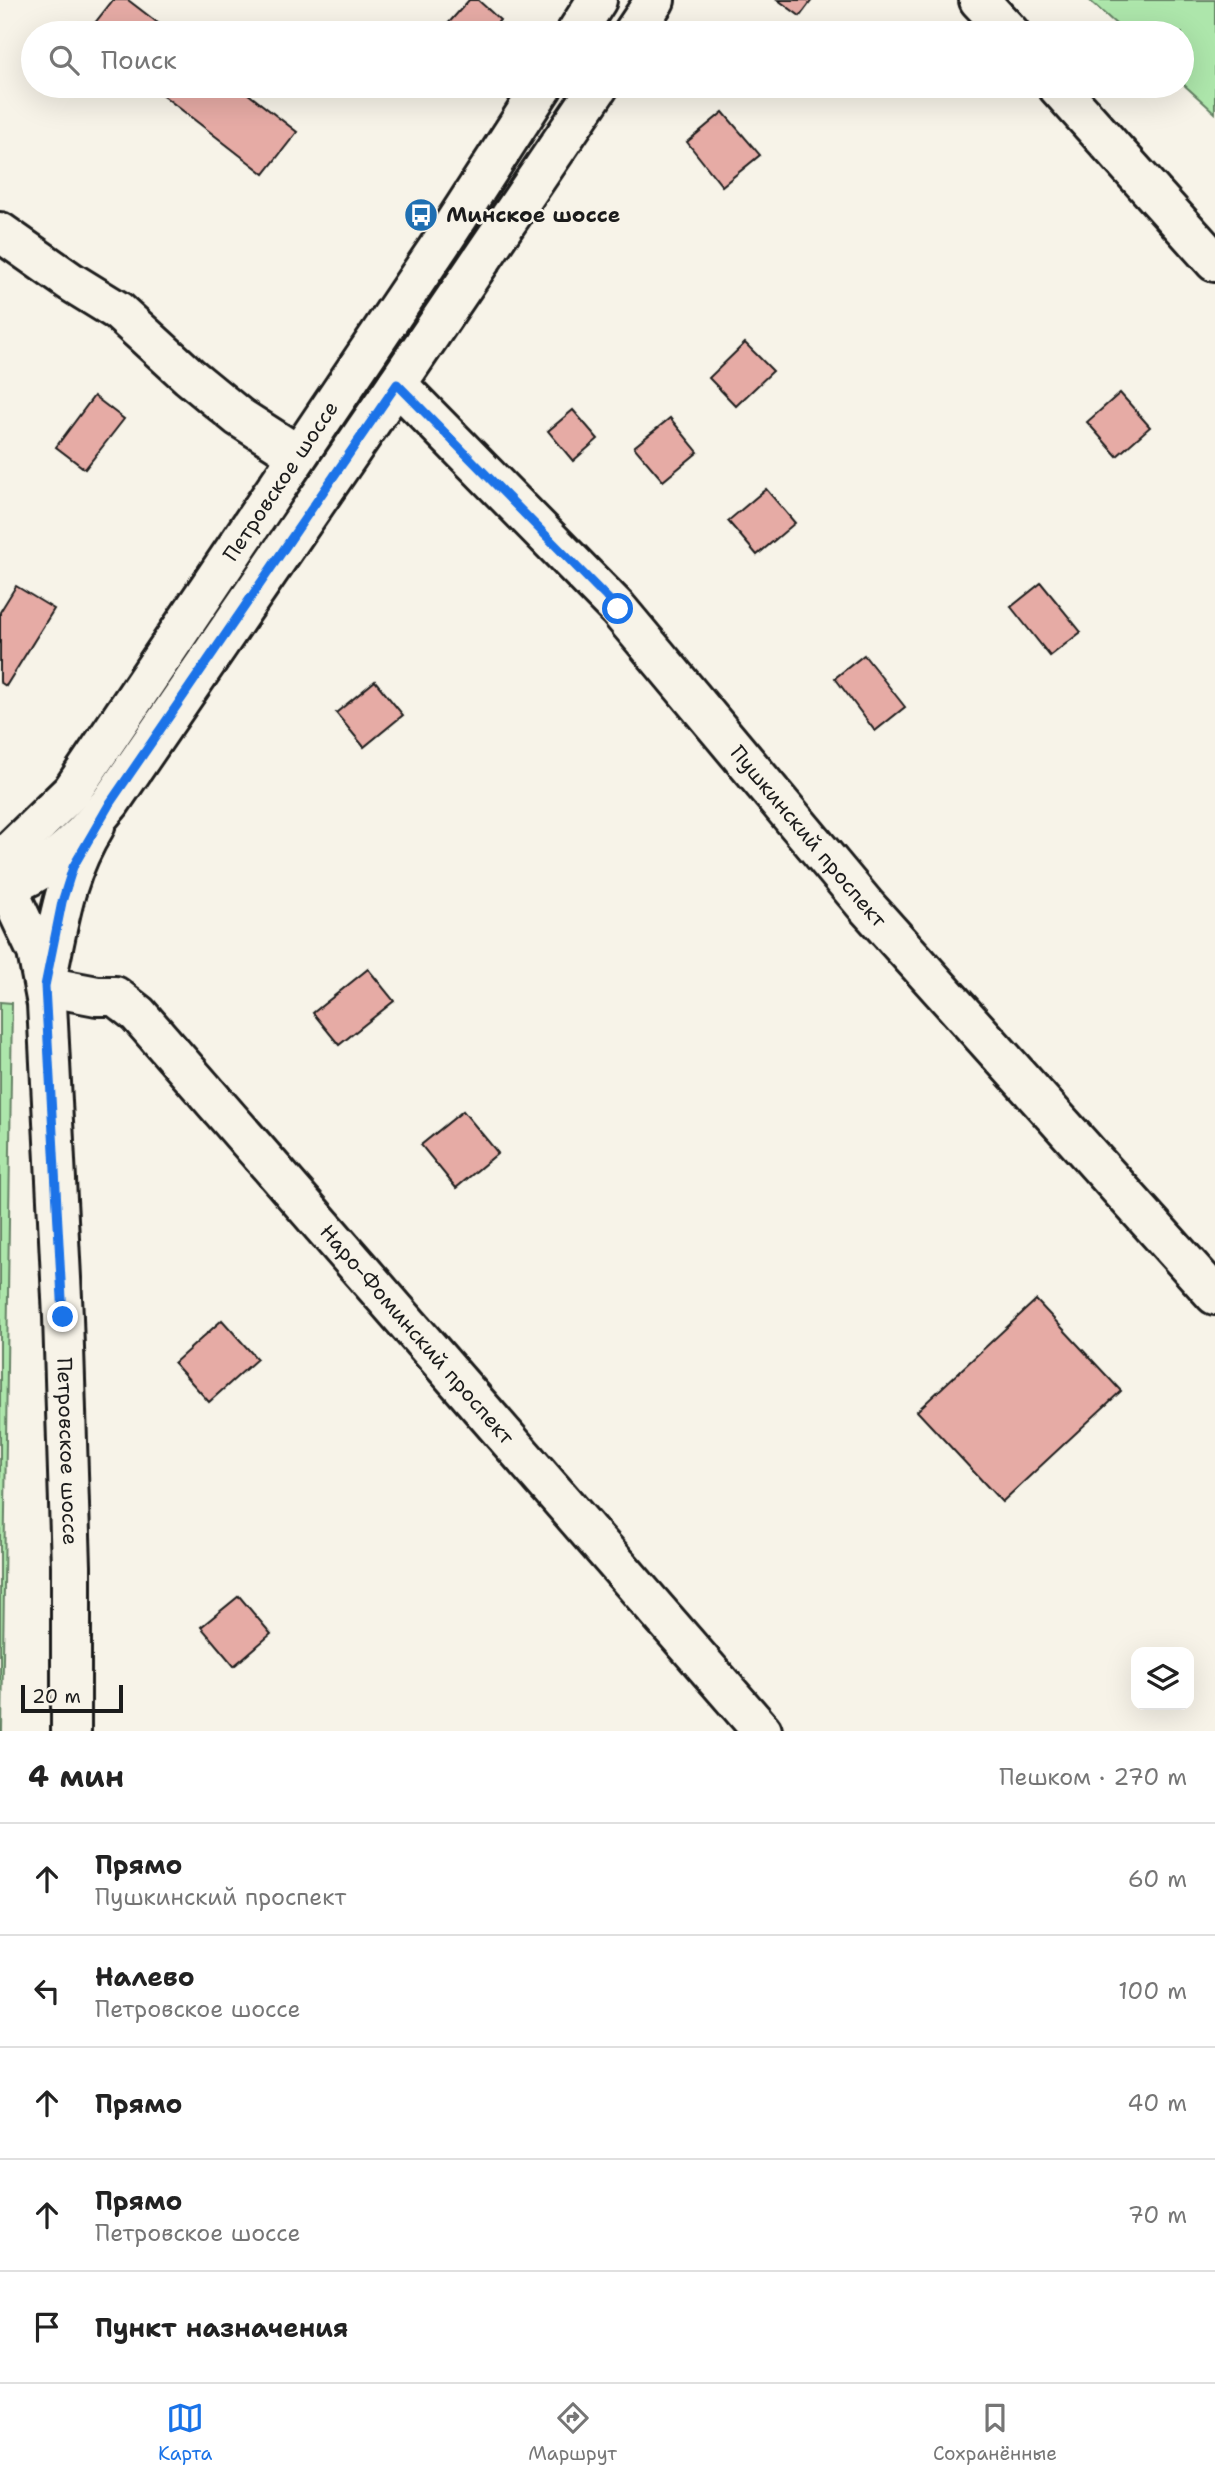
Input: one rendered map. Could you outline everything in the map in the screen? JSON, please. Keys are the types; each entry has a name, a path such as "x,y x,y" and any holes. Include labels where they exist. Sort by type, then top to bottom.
{"street":[{"path":"584,21 597,0"},
{"path":"641,21 654,0"},
{"path":"979,0 999,21"},
{"name":"Петровское шоссе","path":"1,877 72,791 535,98"},
{"name":"Петровское шоссе","path":"1,877 36,871 68,849 91,827 110,803 591,98"},
{"path":"1068,98 1215,262"},
{"path":"0,232 118,311 189,376 239,417 298,455"},
{"name":"Пушкинский проспект","path":"397,384 618,609 867,907 1215,1295"},
{"path":"45,986 62,902 73,867 110,803"},
{"name":"Петровское шоссе","path":"1,877 37,952 45,986 63,1331 71,1566 71,1731"},
{"path":"0,944 24,962 45,986"},
{"name":"Наро-Фоминский проспект","path":"45,986 97,996 115,996 138,1013 762,1731"}],"green space":[{"path":"1089,0 1215,0 1215,113 1194,94 1194,21 1113,21"},
{"path":"0,1002 12,1003 2,1731 0,1731"}],"building":[{"path":"113,0 128,0 155,21 96,21"},
{"path":"469,0 478,0 500,20 499,21 450,21"},
{"path":"778,0 812,0 800,16"},
{"path":"166,98 253,98 297,132 264,174"},
{"path":"723,112 760,155 722,186 687,142"},
{"path":"745,343 773,371 736,406 709,378"},
{"path":"1120,393 1150,427 1117,456 1087,422"},
{"path":"94,396 124,419 85,469 56,447"},
{"path":"573,410 598,439 573,461 548,431"},
{"path":"670,418 698,452 663,481 634,447"},
{"path":"766,489 795,523 757,555 728,521"},
{"path":"1041,583 1081,632 1050,656 1011,607"},
{"path":"16,586 54,609 6,686 0,682 0,612"},
{"path":"864,655 905,707 875,731 835,678"},
{"path":"375,681 403,715 364,747 336,713"},
{"path":"368,969 394,1001 339,1045 313,1013"},
{"path":"463,1111 498,1153 456,1188 421,1145"},
{"path":"1036,1300 1121,1391 1002,1502 917,1411"},
{"path":"222,1320 257,1359 209,1402 174,1363"},
{"path":"239,1596 271,1634 234,1666 201,1627"}],"place":[{"name":"Минское шоссе","path":"421,215"}],"route":[{"path":"63,1317 45,986 62,902 73,867 110,803 397,384 618,609"}]}
